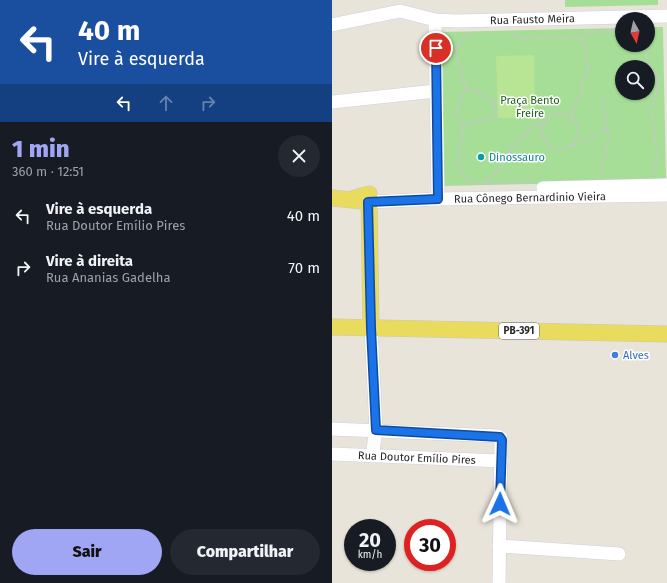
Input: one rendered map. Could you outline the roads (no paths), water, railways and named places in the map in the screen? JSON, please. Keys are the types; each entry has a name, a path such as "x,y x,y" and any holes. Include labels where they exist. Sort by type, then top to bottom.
{"main road":[{"path":"332,198 368,198 371,328"},
{"name":"PB-391","path":"332,327 667,334"}],"street":[{"name":"Rua Fausto Meira","path":"400,5 436,20 481,21 667,16"},
{"path":"332,25 400,5"},
{"path":"436,20 438,195"},
{"path":"332,102 436,91"},
{"path":"368,198 667,185"},
{"name":"Rua Cônego Bernardinio Vieira","path":"438,195 667,195"},
{"path":"371,328 376,430 372,456"},
{"path":"332,429 498,436 501,438 499,583"},
{"name":"Rua Doutor Emílio Pires","path":"332,454 501,462"},
{"path":"499,546 619,554"}],"place":[{"name":"Dinossauro","path":"481,157"},
{"name":"Alves","path":"615,355"}],"park label":[{"name":"Praça Bento Freire","path":"530,106"}]}
